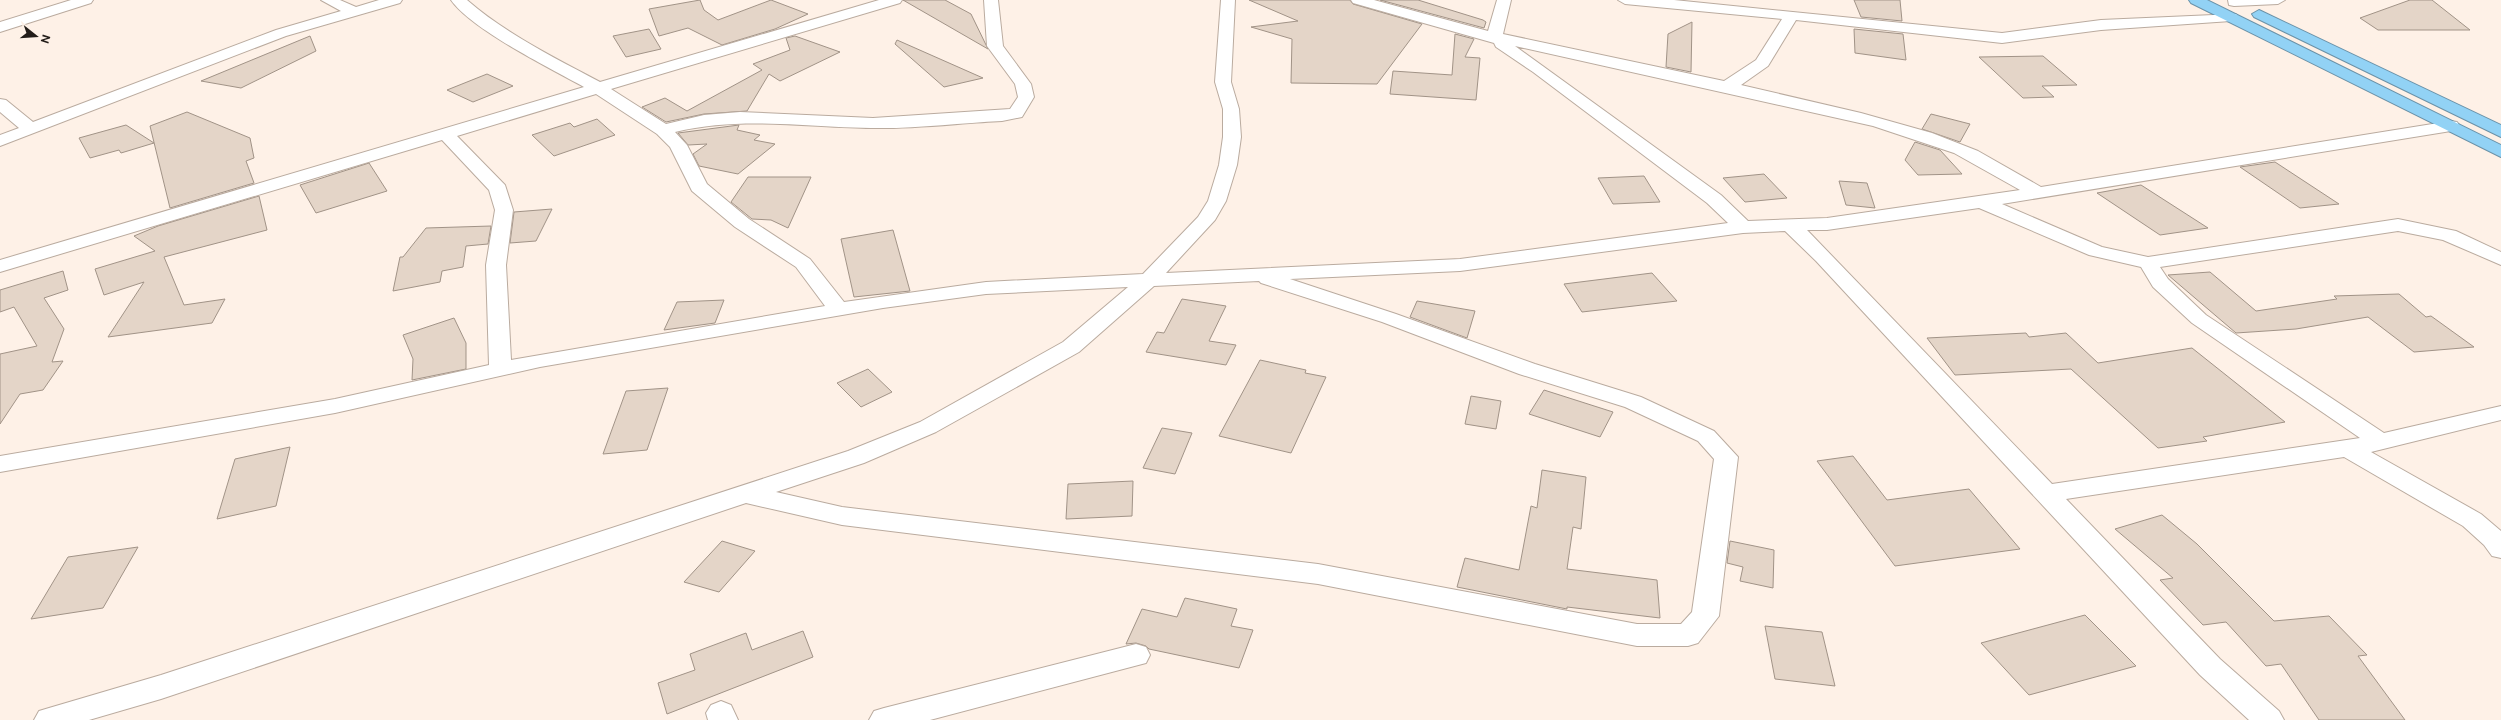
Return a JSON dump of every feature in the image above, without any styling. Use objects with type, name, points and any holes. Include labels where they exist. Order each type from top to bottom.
[{"type":"highway","points":[[2196,0],[2231,6],[2501,132]]},
{"type":"highway","points":[[2231,6],[2501,152]]},
{"type":"street","points":[[0,27],[86,0]]},
{"type":"street","points":[[328,0],[353,11]]},
{"type":"street","points":[[0,141],[30,128],[281,33],[395,0]]},
{"type":"street","points":[[458,0],[477,17],[534,53],[598,88],[663,130],[678,145],[699,187],[742,223],[803,263],[839,310]]},
{"type":"street","points":[[0,266],[895,0]]},
{"type":"street","points":[[663,130],[704,120],[740,117],[873,123],[1002,116],[1016,113],[1026,97],[1023,84],[995,46],[991,0]]},
{"type":"street","points":[[49,720],[161,687],[856,457],[928,427],[1071,347],[1149,280],[1205,220],[1217,201],[1228,165],[1232,137],[1231,109],[1223,82],[1228,0]]},
{"type":"street","points":[[1358,0],[1494,38],[1603,59],[1854,116],[1916,133],[1952,146],[2037,192]]},
{"type":"street","points":[[1494,38],[1504,0]]},
{"type":"street","points":[[1625,0],[1792,15],[2002,38],[2101,26],[2278,0]]},
{"type":"street","points":[[1726,87],[1762,62],[1792,15]]},
{"type":"street","points":[[1494,38],[1539,69],[1708,195],[1743,227]]},
{"type":"street","points":[[0,104],[30,128]]},
{"type":"street","points":[[0,464],[335,406],[540,360],[839,310],[986,288],[1460,265],[1743,227],[1827,224],[1982,202],[2451,126]]},
{"type":"street","points":[[445,133],[498,189],[504,210],[496,265],[500,369]]},
{"type":"street","points":[[1982,202],[2096,251],[2148,263],[2398,225],[2449,235],[2501,259]]},
{"type":"street","points":[[1790,225],[2210,667],[2269,720]]},
{"type":"street","points":[[2148,263],[2160,283],[2199,319],[2380,441]]},
{"type":"street","points":[[746,494],[842,516],[1318,574],[1637,635],[1688,635],[1705,616],[1726,457],[1706,436],[1633,402],[1527,369],[1389,318],[1255,275]]},
{"type":"street","points":[[2046,493],[2348,448],[2501,413]]},
{"type":"street","points":[[2348,448],[2472,520],[2493,538],[2501,549]]},
{"type":"street","points":[[884,720],[1136,655]]},
{"type":"building","points":[[700,0],[704,10],[718,20],[771,0],[808,14],[775,29],[722,45],[688,28],[659,36],[649,9]]},
{"type":"building","points":[[903,0],[945,0],[971,14],[988,49]]},
{"type":"building","points":[[1249,0],[1350,0],[1353,4],[1422,24],[1377,84],[1291,83],[1292,39],[1251,27],[1298,21]]},
{"type":"building","points":[[1380,0],[1418,0],[1486,22],[1484,28]]},
{"type":"building","points":[[1854,0],[1900,0],[1902,21],[1861,17]]},
{"type":"building","points":[[2410,0],[2432,0],[2470,30],[2378,30],[2360,18]]},
{"type":"building","points":[[1692,22],[1691,72],[1666,67],[1668,34]]},
{"type":"building","points":[[649,29],[661,49],[626,57],[613,36]]},
{"type":"building","points":[[1854,29],[1903,34],[1906,60],[1855,53]]},
{"type":"building","points":[[1455,34],[1474,39],[1465,57],[1480,58],[1476,100],[1390,94],[1393,71],[1452,75]]},
{"type":"building","points":[[310,36],[316,51],[241,88],[201,81]]},
{"type":"building","points":[[795,36],[840,52],[780,81],[769,74],[747,111],[704,114],[666,122],[642,107],[665,98],[687,111],[762,70],[753,64],[790,50],[786,38]]},
{"type":"building","points":[[897,40],[983,78],[944,87],[895,44]]},
{"type":"building","points":[[2043,56],[2077,85],[2042,86],[2054,97],[2023,98],[1979,57]]},
{"type":"building","points":[[487,74],[513,86],[473,102],[447,90]]},
{"type":"building","points":[[187,112],[250,138],[254,158],[246,161],[254,183],[170,208],[150,126]]},
{"type":"building","points":[[1931,114],[1970,124],[1960,142],[1922,129]]},
{"type":"building","points":[[597,119],[615,135],[554,156],[532,135],[570,123],[574,127]]},
{"type":"building","points":[[126,125],[154,143],[121,153],[119,150],[90,158],[79,138]]},
{"type":"building","points":[[739,125],[737,130],[760,135],[754,140],[775,144],[738,174],[699,166],[693,154],[707,144],[688,145],[678,133]]},
{"type":"building","points":[[1915,142],[1940,150],[1962,174],[1918,175],[1905,160]]},
{"type":"building","points":[[2275,162],[2339,204],[2300,208],[2240,167]]},
{"type":"building","points":[[369,163],[387,191],[316,213],[300,185]]},
{"type":"building","points":[[1764,174],[1787,198],[1745,202],[1723,178]]},
{"type":"building","points":[[1644,176],[1660,202],[1613,204],[1598,178]]},
{"type":"building","points":[[748,177],[811,177],[788,228],[771,220],[752,219],[731,202]]},
{"type":"building","points":[[1839,181],[1867,183],[1875,208],[1846,205]]},
{"type":"building","points":[[2141,185],[2208,228],[2160,235],[2097,193]]},
{"type":"building","points":[[259,196],[267,230],[164,257],[184,305],[225,299],[212,323],[108,337],[144,282],[104,295],[95,269],[155,251],[134,236],[158,226]]},
{"type":"building","points":[[552,209],[536,241],[510,243],[514,212]]},
{"type":"building","points":[[491,226],[488,244],[466,246],[463,267],[442,271],[440,282],[393,291],[400,257],[403,257],[426,228]]},
{"type":"building","points":[[893,230],[910,291],[854,297],[841,239]]},
{"type":"building","points":[[63,271],[68,290],[44,298],[64,329],[52,362],[63,361],[43,390],[20,394],[0,424],[0,354],[37,346],[14,307],[0,312],[0,290]]},
{"type":"building","points":[[2210,272],[2256,311],[2337,299],[2334,296],[2399,294],[2426,317],[2431,316],[2474,347],[2414,352],[2368,317],[2296,329],[2236,333],[2168,275]]},
{"type":"building","points":[[1652,273],[1677,301],[1582,312],[1564,284]]},
{"type":"building","points":[[1182,299],[1226,306],[1209,341],[1236,345],[1226,365],[1146,352],[1157,332],[1164,333]]},
{"type":"building","points":[[724,300],[715,323],[664,330],[677,302]]},
{"type":"building","points":[[1417,301],[1475,311],[1467,338],[1410,317]]},
{"type":"building","points":[[454,318],[466,343],[466,369],[412,380],[413,359],[403,335]]},
{"type":"building","points":[[2026,333],[2029,337],[2066,333],[2098,363],[2192,348],[2285,422],[2203,437],[2207,441],[2158,448],[2071,369],[1955,375],[1927,338]]},
{"type":"building","points":[[1260,360],[1306,370],[1305,373],[1326,377],[1291,453],[1219,436]]},
{"type":"building","points":[[868,369],[892,392],[861,407],[837,383]]},
{"type":"building","points":[[668,388],[647,450],[603,454],[626,391]]},
{"type":"building","points":[[1544,390],[1613,412],[1600,437],[1529,414]]},
{"type":"building","points":[[1471,396],[1501,401],[1496,429],[1465,424]]},
{"type":"building","points":[[1162,428],[1192,433],[1175,474],[1143,468]]},
{"type":"building","points":[[290,447],[276,506],[217,519],[235,459]]},
{"type":"building","points":[[1853,456],[1887,500],[1969,489],[2020,549],[1895,566],[1817,461]]},
{"type":"building","points":[[1542,470],[1586,477],[1581,529],[1573,527],[1567,569],[1657,580],[1660,618],[1567,607],[1567,609],[1457,587],[1465,558],[1519,570],[1531,506],[1537,508]]},
{"type":"building","points":[[1133,481],[1132,516],[1066,519],[1068,484]]},
{"type":"building","points":[[2162,515],[2197,544],[2274,621],[2329,616],[2367,655],[2358,656],[2405,720],[2319,720],[2281,664],[2266,666],[2226,622],[2203,625],[2160,580],[2173,578],[2115,529]]},
{"type":"building","points":[[722,541],[755,551],[719,592],[684,582]]},
{"type":"building","points":[[1730,541],[1774,550],[1773,588],[1740,581],[1743,567],[1727,563]]},
{"type":"building","points":[[138,547],[103,608],[31,619],[68,557]]},
{"type":"building","points":[[1185,598],[1237,609],[1231,626],[1253,630],[1239,668],[1149,649],[1146,646],[1136,643],[1126,644],[1142,609],[1177,617]]},
{"type":"building","points":[[2085,615],[2136,666],[2029,695],[1981,643]]},
{"type":"building","points":[[1765,626],[1822,632],[1835,686],[1775,679]]},
{"type":"building","points":[[803,631],[813,657],[667,714],[658,683],[695,670],[690,654],[746,633],[752,650]]}]
